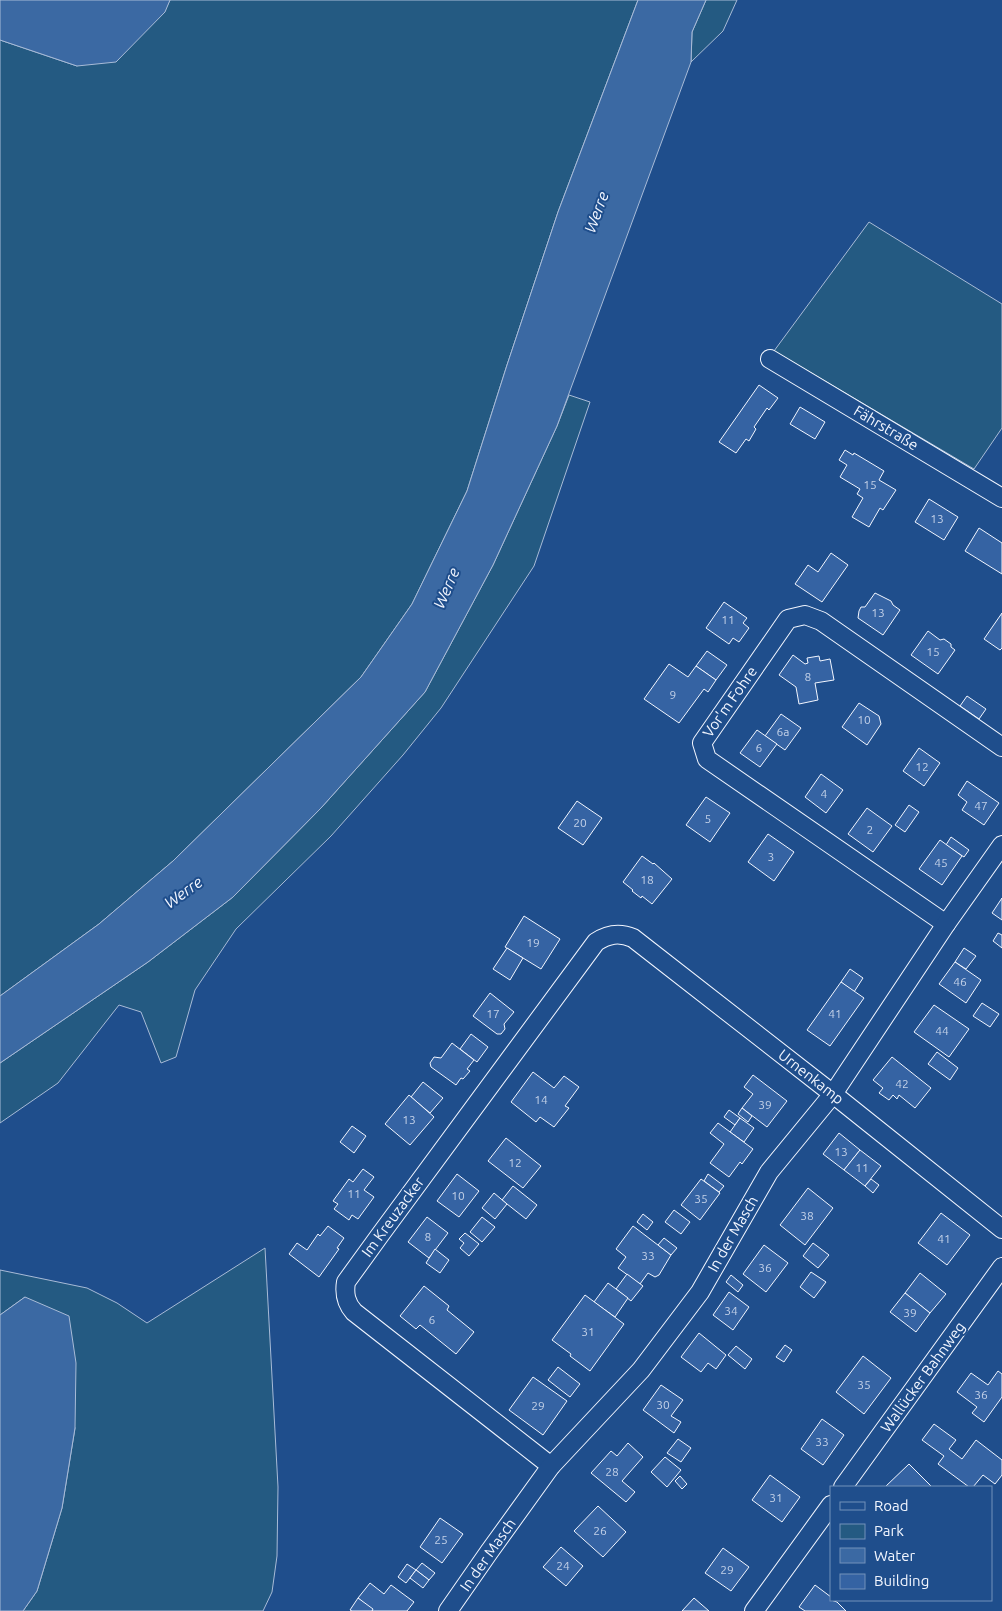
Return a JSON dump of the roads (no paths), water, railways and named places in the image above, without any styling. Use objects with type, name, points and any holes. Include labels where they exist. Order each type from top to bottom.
[{"type":"street","name":"Fährstraße","points":[[770,359],[1002,498]]},
{"type":"street","name":"Vor'm Fohre","points":[[946,924],[707,759],[702,743],[788,619],[805,615],[821,621],[1002,747]]},
{"type":"street","name":"In der Masch","points":[[448,1611],[552,1466],[647,1362],[700,1292],[769,1172],[833,1094],[946,924],[1002,845]]},
{"type":"street","name":"Urnenkamp","points":[[615,934],[633,938],[1002,1229]]},
{"type":"street","name":"Im Kreuzacker","points":[[552,1466],[354,1312],[349,1305],[345,1289],[346,1282],[596,942],[605,936],[615,934]]},
{"type":"street","name":"Wallücker Bahnweg","points":[[844,1486],[1002,1267]]},
{"type":"street","points":[[754,1611],[830,1506]]},
{"type":"water","points":[[0,0],[170,0],[165,12],[116,62],[77,66],[0,40]]},
{"type":"water","name":"Werre","points":[[638,0],[706,0],[692,32],[691,62],[557,426],[493,565],[425,692],[321,808],[233,897],[148,962],[0,1063],[0,996],[99,924],[173,861],[361,677],[412,604],[467,491],[558,212]]},
{"type":"water","points":[[25,1297],[69,1316],[76,1363],[75,1428],[62,1508],[37,1591],[23,1611],[0,1611],[0,1315]]}]
